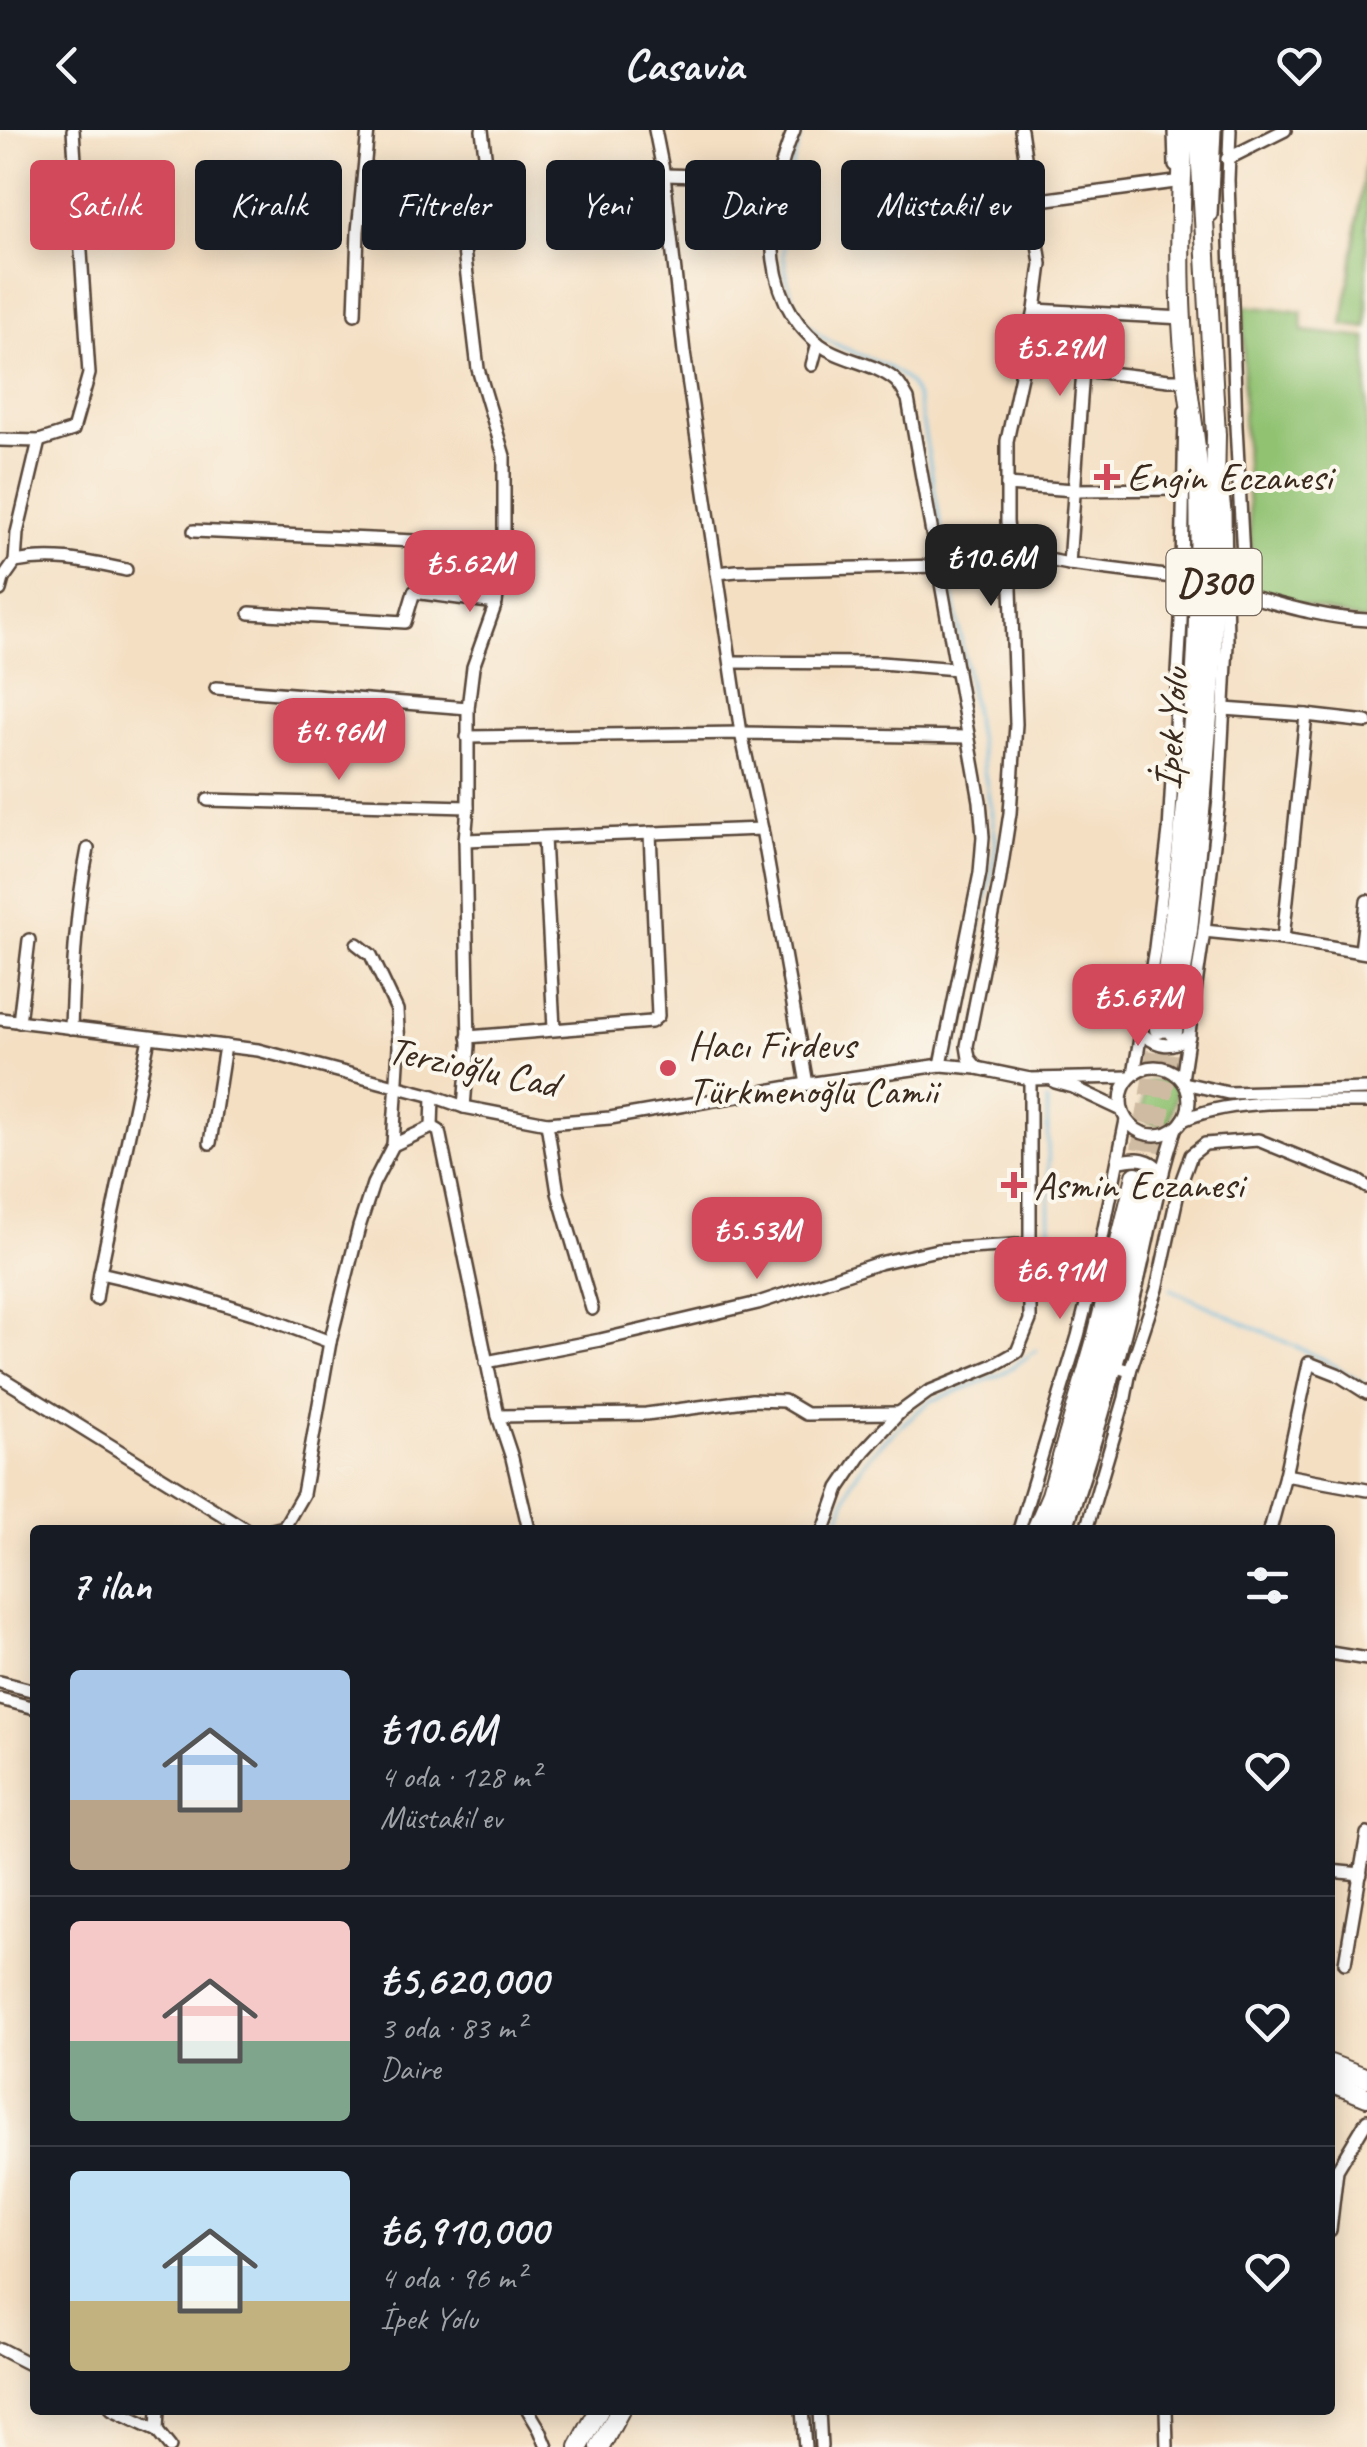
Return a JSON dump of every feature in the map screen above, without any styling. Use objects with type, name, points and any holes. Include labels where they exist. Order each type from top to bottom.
[{"type":"highway","name":"İpek Yolu","points":[[1166,1033],[1189,778],[1199,487],[1183,318],[1180,230],[1184,130]]},
{"type":"highway","name":"İpek Yolu","points":[[1166,1033],[1188,930],[1209,709],[1216,435],[1201,130]]},
{"type":"highway","points":[[1038,1525],[1051,1495],[1097,1336],[1150,1176]]},
{"type":"highway","points":[[1055,1525],[1115,1327],[1150,1176]]},
{"type":"highway","points":[[1335,2066],[1367,2078]]},
{"type":"highway","points":[[1335,2084],[1367,2097]]},
{"type":"highway","points":[[579,2447],[596,2415]]},
{"type":"highway","points":[[600,2447],[617,2415]]},
{"type":"street","points":[[0,440],[39,441],[73,430],[89,374],[74,130]]},
{"type":"street","points":[[354,314],[368,130]]},
{"type":"street","points":[[464,1106],[468,1037],[468,708],[474,667],[496,603],[504,545],[504,456],[478,369],[464,250],[479,212],[487,171],[482,130]]},
{"type":"street","points":[[655,130],[661,160]]},
{"type":"street","points":[[784,160],[794,130]]},
{"type":"street","points":[[1022,130],[1027,160]]},
{"type":"street","points":[[1174,130],[1180,230]]},
{"type":"street","points":[[1208,274],[1215,130]]},
{"type":"street","points":[[1230,130],[1236,426],[1245,595],[1342,619],[1367,620]]},
{"type":"street","points":[[1214,165],[1285,130]]},
{"type":"street","points":[[1045,199],[1175,182]]},
{"type":"street","points":[[665,184],[684,352],[742,733],[807,1084]]},
{"type":"street","points":[[774,250],[773,264],[786,305],[799,324],[818,343],[838,355],[898,382],[908,399],[980,801],[983,837],[980,873],[941,1065]]},
{"type":"street","points":[[977,1068],[969,1058],[967,1046],[999,884],[1012,795],[1016,724],[1007,440],[1035,310],[1039,250]]},
{"type":"street","points":[[1035,310],[1183,318]]},
{"type":"street","points":[[812,366],[818,343]]},
{"type":"street","points":[[1068,1525],[1138,1286],[1150,1176],[1189,1102],[1166,1033],[1187,380],[1083,370],[1069,564]]},
{"type":"street","points":[[1021,1525],[1078,1336],[1118,1162],[1124,1115],[1122,1093],[1166,1033],[1204,931],[1220,800],[1227,589],[1225,511],[1216,435]]},
{"type":"street","points":[[1,582],[16,562],[16,533],[39,441]]},
{"type":"street","points":[[1007,485],[1074,490],[1184,489]]},
{"type":"street","points":[[194,531],[504,545]]},
{"type":"street","points":[[1012,554],[1181,578]]},
{"type":"street","points":[[16,562],[40,558],[76,560],[126,570]]},
{"type":"street","points":[[717,574],[738,570],[938,566]]},
{"type":"street","points":[[250,613],[405,622],[414,592],[496,603]]},
{"type":"street","points":[[732,662],[957,668]]},
{"type":"street","points":[[216,688],[468,708]]},
{"type":"street","points":[[1224,709],[1367,722]]},
{"type":"street","points":[[1283,938],[1306,715]]},
{"type":"street","points":[[466,737],[742,733],[968,737]]},
{"type":"street","points":[[208,800],[468,807]]},
{"type":"street","points":[[465,840],[762,828]]},
{"type":"street","points":[[468,1037],[651,1022],[658,1016],[650,833]]},
{"type":"street","points":[[544,838],[554,1028]]},
{"type":"street","points":[[71,1028],[79,894],[88,848]]},
{"type":"street","points":[[1204,931],[1283,938],[1364,952],[1367,902]]},
{"type":"street","points":[[20,1022],[29,940]]},
{"type":"street","points":[[285,1525],[303,1494],[330,1342],[359,1227],[373,1184],[393,1145],[399,1047],[397,1010],[371,955],[357,944]]},
{"type":"street","name":"Terzioğlu Cad","points":[[0,1019],[258,1050],[464,1106],[547,1124],[610,1118],[941,1065],[977,1068],[1030,1080],[1133,1076]]},
{"type":"street","points":[[96,1299],[149,1038]]},
{"type":"street","points":[[210,1143],[226,1046]]},
{"type":"street","points":[[1133,1076],[1144,1069],[1165,1068],[1183,1082],[1228,1093],[1367,1089]]},
{"type":"street","points":[[826,1525],[839,1488],[864,1451],[898,1413],[928,1392],[994,1366],[1017,1352],[1030,1320],[1030,1080]]},
{"type":"street","name":"Terzioğlu Cad","points":[[1051,1080],[1124,1115]]},
{"type":"street","points":[[432,1127],[433,1096]]},
{"type":"street","points":[[1124,1115],[1134,1128],[1154,1135],[1166,1134],[1202,1113],[1237,1106],[1367,1102]]},
{"type":"street","points":[[547,1124],[558,1193],[592,1308]]},
{"type":"street","points":[[393,1145],[432,1127]]},
{"type":"street","points":[[432,1127],[439,1131],[498,1416],[528,1525]]},
{"type":"street","points":[[1087,1525],[1157,1288],[1179,1188],[1192,1155],[1205,1144],[1258,1140],[1367,1187]]},
{"type":"street","points":[[1118,1162],[1145,1159],[1157,1166],[1150,1176]]},
{"type":"street","points":[[486,1362],[758,1303],[879,1263],[937,1250],[1031,1244]]},
{"type":"street","points":[[100,1273],[183,1292],[330,1342]]},
{"type":"street","points":[[1271,1525],[1309,1363],[1367,1393]]},
{"type":"street","points":[[1116,1367],[1130,1371]]},
{"type":"street","points":[[0,1378],[239,1525]]},
{"type":"street","points":[[498,1416],[646,1414],[752,1400],[784,1400],[806,1414],[898,1413]]},
{"type":"street","points":[[1286,1475],[1367,1490]]},
{"type":"street","points":[[1335,1654],[1367,1659]]},
{"type":"street","points":[[0,1682],[30,1689]]},
{"type":"street","points":[[0,1700],[30,1707]]},
{"type":"street","points":[[1345,1963],[1367,1834]]},
{"type":"street","points":[[1335,1871],[1361,1874]]},
{"type":"street","points":[[1335,2187],[1337,2170],[1367,2120]]},
{"type":"street","points":[[0,2349],[30,2364]]},
{"type":"street","points":[[122,2415],[158,2432],[170,2447]]},
{"type":"street","points":[[158,2415],[158,2432]]},
{"type":"street","points":[[531,2415],[547,2447]]},
{"type":"street","points":[[803,2415],[806,2447]]},
{"type":"street","points":[[819,2415],[821,2447]]},
{"type":"street","points":[[1166,2415],[1167,2447]]},
{"type":"green space","points":[[1367,157],[1367,328],[1343,325]]},
{"type":"green space","points":[[1244,306],[1302,312],[1303,331],[1367,338],[1367,622],[1254,591],[1243,419]]},
{"type":"green space","points":[[1164,1081],[1176,1092],[1170,1120],[1162,1124],[1141,1115],[1145,1084]]},
{"type":"waterway","points":[[803,130],[785,208],[783,237],[790,291],[801,315],[818,334],[892,370],[903,377],[916,396],[991,810],[996,842],[993,867],[953,1064]]},
{"type":"waterway","points":[[1047,1100],[1050,1235]]},
{"type":"waterway","points":[[1170,1289],[1329,1362],[1367,1386]]},
{"type":"waterway","points":[[837,1525],[852,1481],[870,1454],[911,1417],[931,1401],[1002,1374],[1037,1350]]},
{"type":"waterway","points":[[811,2415],[814,2447]]},
{"type":"tunnel","points":[[1136,1176],[1159,1029]]},
{"type":"tunnel","points":[[1151,1178],[1173,1032]]},
{"type":"place","name":"Engin Eczanesi","points":[[1107,477]]},
{"type":"place","name":"Hacı Firdevs Türkmenoğlu Camii","points":[[668,1068]]},
{"type":"place","name":"Asmin Eczanesi","points":[[1014,1185]]}]
